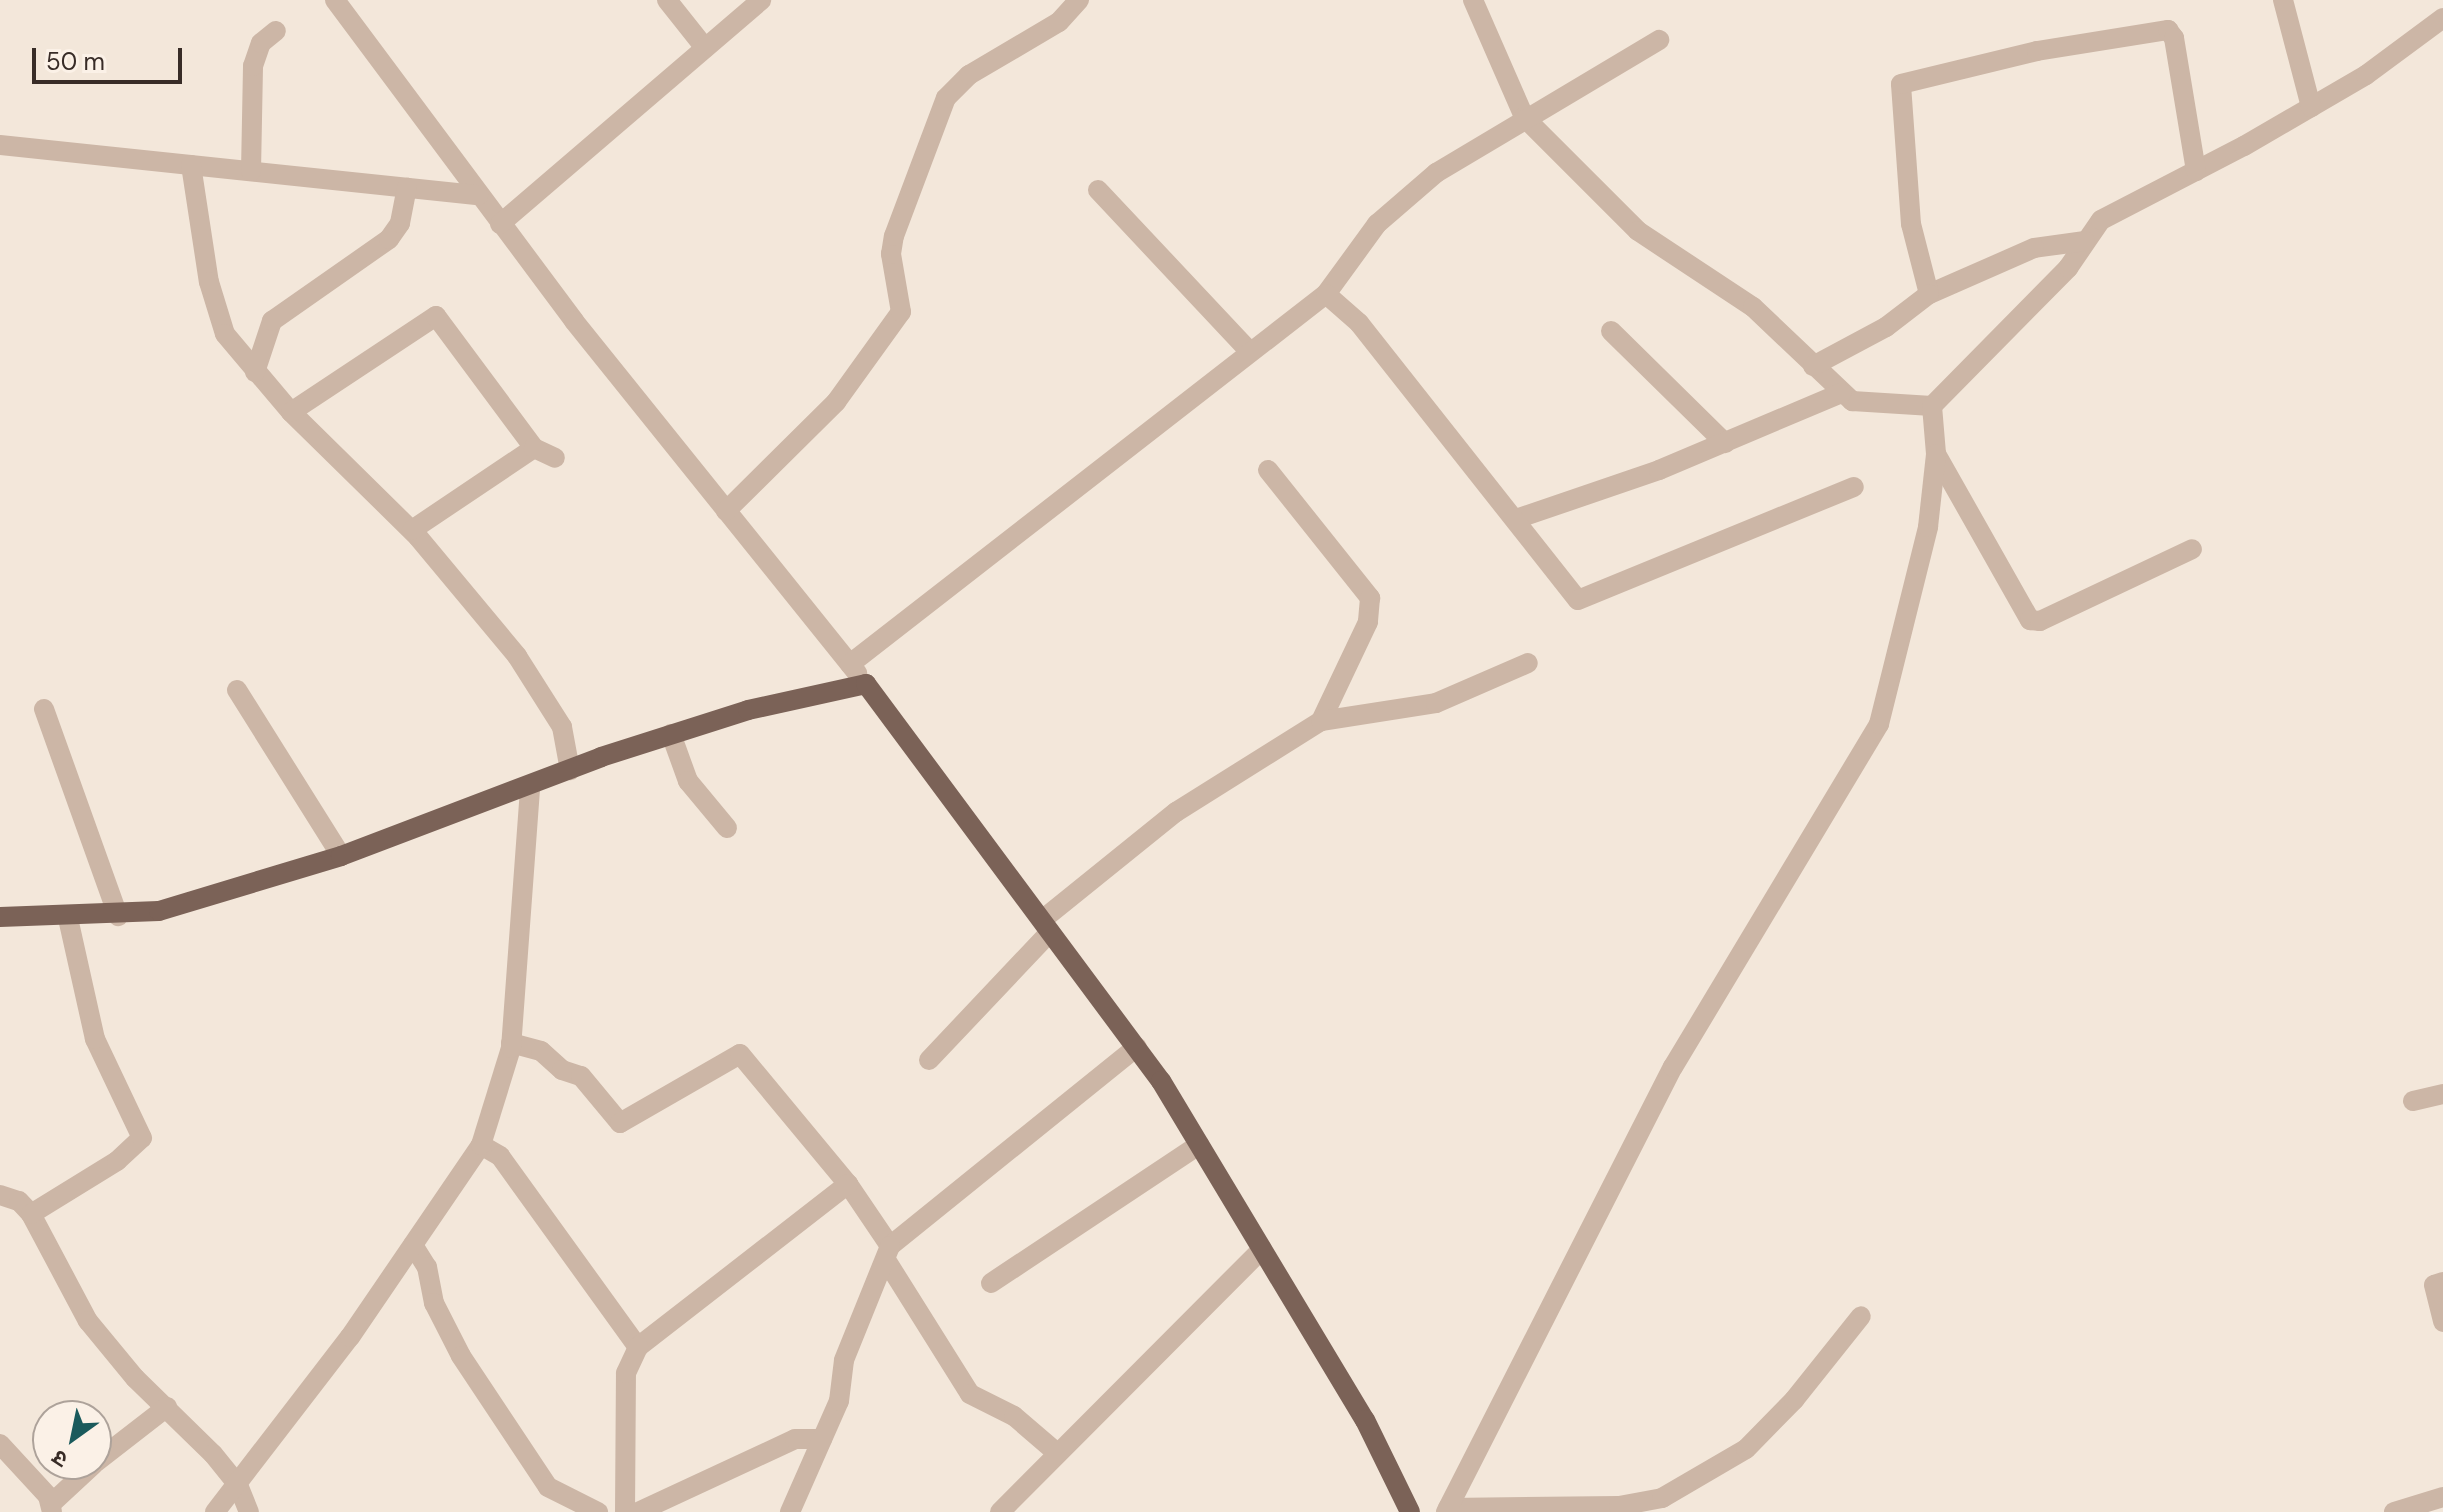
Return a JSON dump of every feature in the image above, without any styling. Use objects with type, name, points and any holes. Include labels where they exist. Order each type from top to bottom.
[{"type":"main road","points":[[0,917],[68,918],[159,911],[341,856],[671,734],[748,710],[866,684],[1137,1047],[1365,1420],[1410,1512]]},
{"type":"street","points":[[335,0],[500,224],[866,684]]},
{"type":"street","points":[[667,0],[705,48]]},
{"type":"street","points":[[500,224],[761,0]]},
{"type":"street","points":[[726,511],[836,402],[901,312],[891,254],[894,236],[946,98],[978,69],[1059,22],[1079,0]]},
{"type":"street","points":[[1473,0],[1524,117],[1638,231],[1753,307],[1841,393],[1867,404],[1932,406],[2068,268],[2101,220],[2196,171],[2366,75],[2443,18]]},
{"type":"street","points":[[2283,0],[2311,107]]},
{"type":"street","points":[[1929,294],[1911,224],[1900,88],[1904,81],[2037,51],[2168,30],[2196,171]]},
{"type":"street","points":[[251,171],[253,66],[261,43],[276,31]]},
{"type":"street","points":[[850,664],[1326,294],[1382,220],[1436,173],[1524,117],[1659,40]]},
{"type":"street","points":[[0,145],[478,195]]},
{"type":"street","points":[[191,165],[209,282],[225,334],[291,412],[412,530],[547,699],[562,727],[570,770]]},
{"type":"street","points":[[255,372],[272,321],[389,239],[400,223],[407,188]]},
{"type":"street","points":[[1098,190],[1249,351]]},
{"type":"street","points":[[1813,366],[1886,327],[1929,294],[2034,248],[2085,241]]},
{"type":"street","points":[[1326,294],[1359,323],[1516,519],[1572,597],[1583,600],[1854,487]]},
{"type":"street","points":[[291,412],[436,316],[534,448],[555,458]]},
{"type":"street","points":[[1611,331],[1725,443]]},
{"type":"street","points":[[1516,519],[1725,443],[1841,393]]},
{"type":"street","points":[[1861,1316],[1794,1400],[1746,1449],[1662,1498],[1619,1506],[1447,1510],[1673,1067],[1879,724],[1928,527],[1936,454],[1932,406]]},
{"type":"street","points":[[412,530],[534,448]]},
{"type":"street","points":[[1936,454],[2030,620],[2040,621],[2192,549]]},
{"type":"street","points":[[1268,470],[1370,598],[1368,622],[1321,721]]},
{"type":"street","points":[[929,1060],[1046,926],[1176,812],[1321,721],[1436,703],[1528,663]]},
{"type":"street","points":[[237,690],[341,856]]},
{"type":"street","points":[[44,709],[118,916]]},
{"type":"street","points":[[671,734],[688,781],[727,828]]},
{"type":"street","points":[[215,1512],[413,1245],[481,1145],[511,1043],[530,788]]},
{"type":"street","points":[[31,1214],[117,1161],[142,1138],[95,1039],[68,918]]},
{"type":"street","points":[[511,1043],[541,1051],[562,1070],[581,1076],[620,1123],[738,1053],[848,1184],[970,1394],[1014,1416],[1056,1452]]},
{"type":"street","points":[[790,1512],[839,1401],[844,1360],[888,1253],[1137,1047]]},
{"type":"street","points":[[2413,1101],[2443,1094]]},
{"type":"street","points":[[481,1145],[500,1156],[638,1347]]},
{"type":"street","points":[[991,1283],[1199,1145]]},
{"type":"street","points":[[625,1512],[626,1373],[638,1347],[848,1184]]},
{"type":"street","points":[[0,1195],[19,1201],[31,1214],[88,1321],[238,1485],[249,1512]]},
{"type":"street","points":[[413,1245],[427,1267],[434,1303],[461,1356],[548,1487],[598,1512]]},
{"type":"street","points":[[1000,1512],[1056,1452],[1262,1249]]},
{"type":"street","points":[[2443,1282],[2434,1285],[2443,1322]]},
{"type":"street","points":[[112,1450],[167,1407]]},
{"type":"street","points":[[638,1512],[795,1439],[822,1439]]},
{"type":"street","points":[[0,1444],[52,1508],[79,1480]]},
{"type":"street","points":[[2394,1512],[2443,1497]]}]
